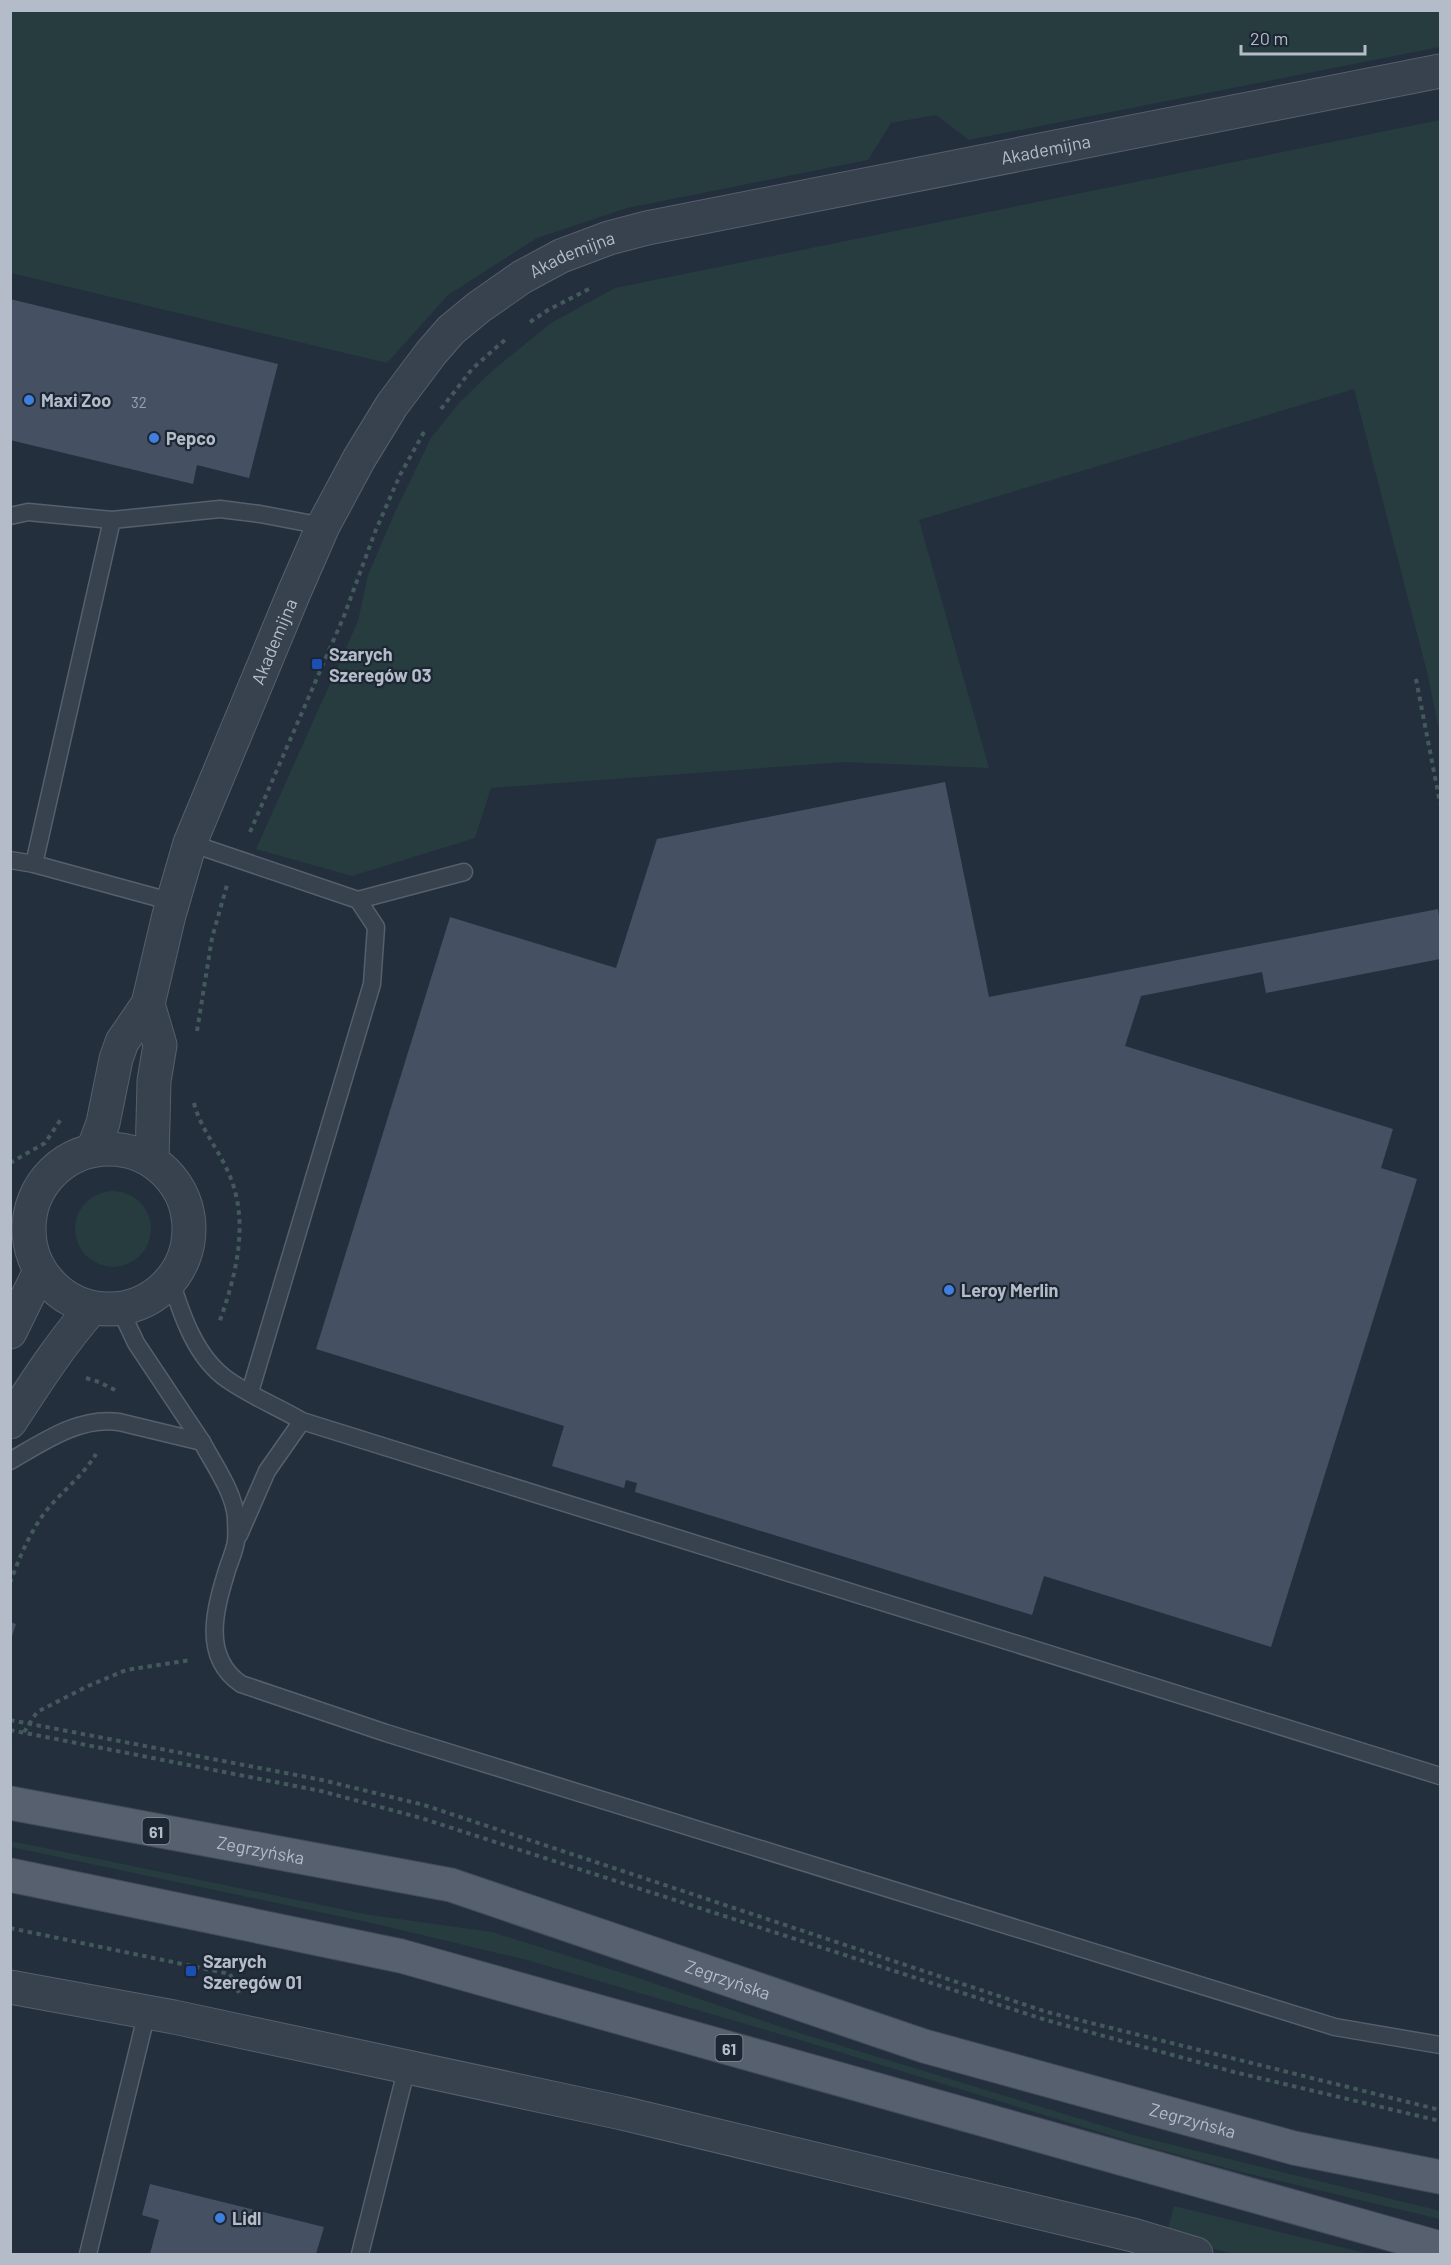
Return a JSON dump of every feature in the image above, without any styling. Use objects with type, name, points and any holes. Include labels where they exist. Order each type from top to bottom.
[{"type":"main road","name":"Zegrzyńska","points":[[10,1803],[451,1885],[924,2046],[1294,2148],[1440,2178]]},
{"type":"main road","name":"61","points":[[10,1875],[401,1956],[1440,2248]]},
{"type":"street","name":"Akademijna","points":[[93,1150],[103,1123],[116,1059],[122,1042],[148,1004],[190,843],[323,526],[358,459],[392,405],[451,330],[479,307],[522,276],[583,247],[647,228],[1440,71]]},
{"type":"street","points":[[148,1004],[160,1044],[154,1081],[152,1161]]},
{"type":"street","points":[[113,1149],[134,1152],[152,1161],[167,1173],[179,1189],[190,1227],[188,1246],[182,1264],[171,1281],[156,1294],[139,1304],[106,1309],[68,1298],[57,1291],[40,1271],[33,1256],[21,1204],[39,1190],[55,1170],[76,1156],[93,1150],[113,1149]]},
{"type":"street","points":[[10,1332],[40,1271]]},
{"type":"street","points":[[10,1422],[70,1333],[106,1309]]},
{"type":"street","points":[[10,1987],[147,2012],[622,2113],[1131,2245],[1176,2252]]},
{"type":"lane","points":[[10,516],[28,512],[112,520],[220,509],[323,526]]},
{"type":"lane","points":[[34,864],[112,520]]},
{"type":"lane","points":[[190,843],[358,900],[464,872]]},
{"type":"lane","points":[[10,860],[34,864],[173,902]]},
{"type":"lane","points":[[250,1392],[372,984],[376,927],[358,900]]},
{"type":"lane","points":[[171,1281],[187,1328],[200,1350],[226,1379],[303,1421],[1440,1776]]},
{"type":"lane","points":[[106,1309],[135,1343],[202,1442],[229,1493],[236,1514],[236,1541]]},
{"type":"lane","points":[[10,1461],[41,1443],[90,1422],[107,1420],[202,1442]]},
{"type":"lane","points":[[303,1421],[267,1471],[236,1541],[216,1613],[214,1639],[222,1666],[231,1678],[241,1684],[353,1723],[1335,2027],[1440,2045]]},
{"type":"lane","points":[[88,2254],[147,2012]]},
{"type":"lane","points":[[360,2254],[407,2067]]},
{"type":"path","points":[[529,323],[548,310],[590,289]]},
{"type":"path","points":[[435,416],[472,369],[509,336]]},
{"type":"path","points":[[196,1038],[212,938],[226,887],[344,616],[400,475],[428,425]]},
{"type":"path","points":[[1416,679],[1440,803]]},
{"type":"path","points":[[191,1095],[195,1110],[230,1175],[238,1208],[240,1247],[235,1273],[218,1326]]},
{"type":"path","points":[[10,1163],[45,1143],[66,1111]]},
{"type":"path","points":[[79,1376],[118,1391]]},
{"type":"path","points":[[10,1583],[30,1536],[41,1519],[91,1462],[100,1444]]},
{"type":"path","points":[[24,1732],[38,1712],[88,1686],[126,1670],[177,1663],[218,1654]]},
{"type":"path","points":[[10,1720],[322,1780],[424,1805],[1047,2012],[1440,2110]]},
{"type":"path","points":[[10,1730],[321,1791],[421,1818],[1046,2020],[1234,2072],[1440,2121]]},
{"type":"path","points":[[10,1928],[230,1974]]},
{"type":"green space","points":[[11,10],[1440,10],[1440,47],[969,140],[936,115],[891,123],[868,160],[627,208],[537,238],[448,295],[387,363],[11,273]]},
{"type":"green space","points":[[1440,120],[1440,734],[1427,672],[1354,389],[919,520],[989,768],[844,762],[491,788],[475,838],[352,876],[256,849],[358,621],[368,575],[431,438],[459,403],[492,371],[551,323],[615,288]]},
{"type":"green space","points":[[106,1191],[120,1191],[134,1197],[145,1208],[151,1222],[148,1244],[140,1256],[120,1267],[106,1267],[92,1261],[81,1250],[75,1236],[75,1222],[81,1208],[92,1197]]},
{"type":"green space","points":[[11,1841],[370,1915],[492,1932],[638,1978],[793,2031],[1133,2135],[1440,2211],[1440,2219],[1241,2172],[1135,2143],[800,2040],[527,1960],[376,1924],[11,1847]]},
{"type":"green space","points":[[1174,2206],[1369,2254],[1234,2254],[1166,2237]]},
{"type":"building","points":[[10,299],[278,364],[249,478],[197,465],[193,484],[10,440]]},
{"type":"building","name":"Leroy Merlin","points":[[945,782],[989,997],[1438,909],[1440,959],[1266,993],[1262,972],[1141,996],[1125,1046],[1393,1129],[1381,1168],[1417,1179],[1271,1647],[1044,1576],[1032,1615],[635,1492],[637,1483],[626,1480],[624,1488],[552,1466],[564,1426],[316,1349],[450,917],[616,968],[657,839]]},
{"type":"building","points":[[10,1622],[16,1624],[11,1639],[10,1638]]},
{"type":"building","name":"Lidl","points":[[150,2184],[324,2227],[316,2254],[150,2254],[159,2220],[142,2215]]},
{"type":"place","name":"Maxi Zoo","points":[[29,400]]},
{"type":"place","name":"Pepco","points":[[154,438]]},
{"type":"place","name":"Szarych Szeregów 03","points":[[317,664]]},
{"type":"place","name":"Leroy Merlin","points":[[949,1290]]},
{"type":"place","name":"Szarych Szeregów 01","points":[[191,1971]]},
{"type":"place","name":"Lidl","points":[[220,2218]]}]
